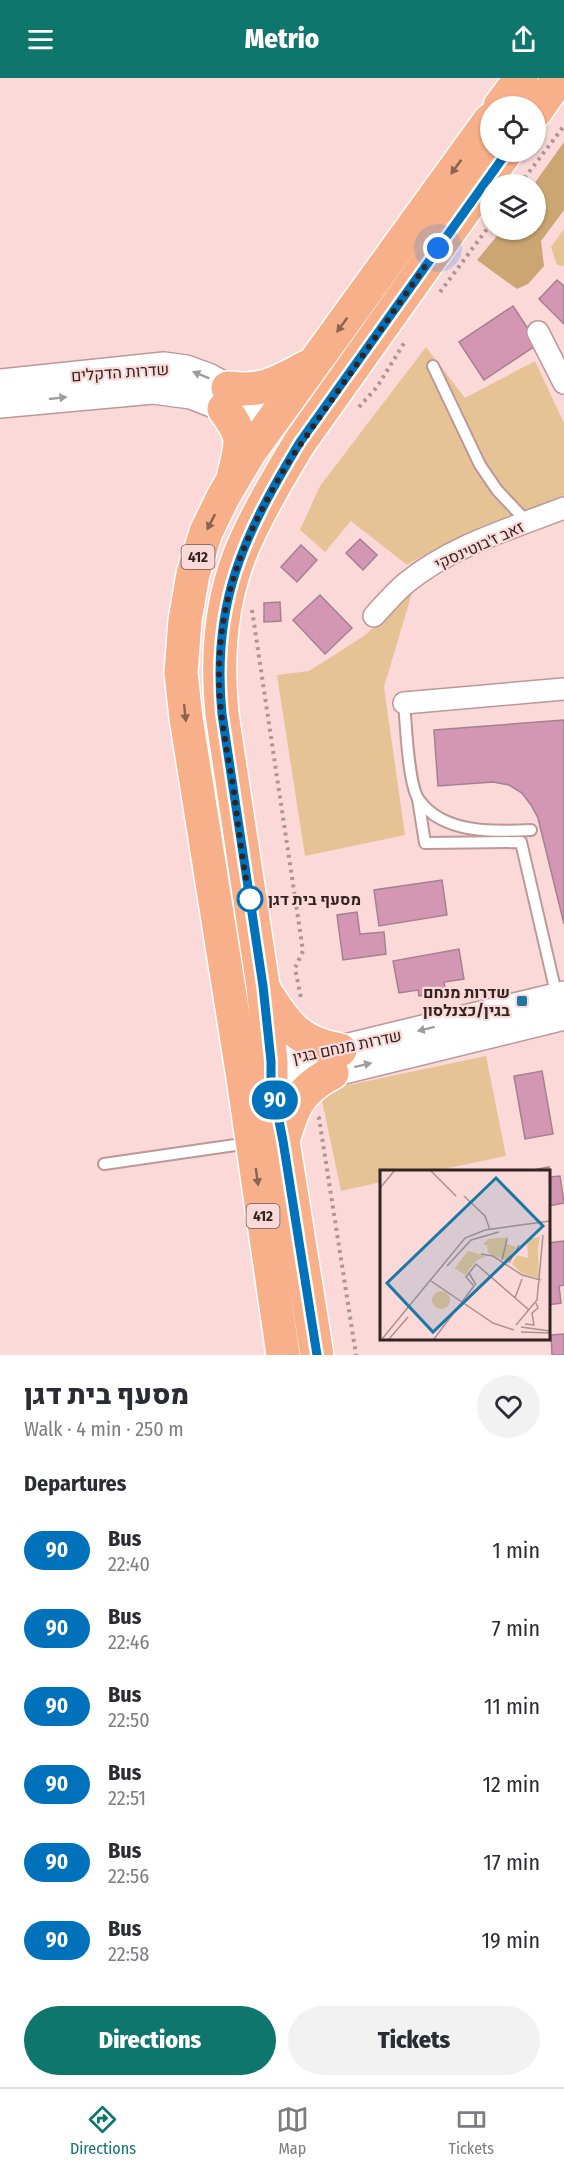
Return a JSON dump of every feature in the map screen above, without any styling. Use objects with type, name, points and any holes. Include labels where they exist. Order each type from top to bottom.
[{"type":"main road","points":[[508,96],[521,78]]},
{"type":"main road","points":[[546,97],[559,78]]},
{"type":"main road","name":"412","points":[[262,1074],[186,718],[181,673],[185,620],[193,574],[206,532],[232,481],[270,423],[480,134]]},
{"type":"main road","name":"412","points":[[283,1355],[262,1074],[263,986],[222,714],[219,679],[221,634],[228,593],[246,540],[300,442],[500,162]]},
{"type":"main road","points":[[232,481],[240,447],[240,436],[226,399],[275,384],[314,363]]},
{"type":"main road","points":[[263,986],[282,1019],[295,1033],[323,1047],[336,1061],[304,1091],[268,1142]]},
{"type":"main road","name":"412","points":[[268,1142],[317,1355]]},
{"type":"street","points":[[538,332],[564,383]]},
{"type":"street","name":"שדרות הדקלים","points":[[0,383],[164,366],[186,369],[208,377],[226,399]]},
{"type":"street","name":"שדרות הדקלים","points":[[0,404],[153,390],[226,399],[300,442]]},
{"type":"street","name":"זאב ז'בוטינסקי","points":[[374,616],[405,584],[456,551],[564,508]]},
{"type":"street","points":[[404,703],[564,689]]},
{"type":"street","name":"שדרות מנחם בגין","points":[[262,1074],[336,1061],[562,1010]]},
{"type":"lane","points":[[433,366],[480,465],[497,490],[528,523]]},
{"type":"lane","points":[[404,703],[412,779],[418,799],[425,843],[521,842],[562,1010]]},
{"type":"lane","points":[[418,799],[434,814],[454,824],[477,829],[531,830]]},
{"type":"lane","points":[[104,1164],[268,1142]]},
{"type":"path","points":[[528,174],[564,126]]},
{"type":"path","points":[[434,301],[480,239]]},
{"type":"path","points":[[352,416],[377,387],[409,337]]},
{"type":"path","points":[[252,609],[303,951],[295,968],[304,1017],[295,1033]]},
{"type":"path","points":[[296,1104],[320,1118],[356,1355]]},
{"type":"shaded area","points":[[564,142],[564,210],[546,234],[546,174],[541,174]]},
{"type":"shaded area","points":[[564,229],[564,266],[557,265],[551,247]]},
{"type":"shaded area","points":[[494,240],[542,240],[544,266],[528,284],[517,289],[477,260]]},
{"type":"shaded area","points":[[426,347],[465,398],[535,361],[564,423],[564,495],[438,547],[407,565],[351,521],[325,552],[300,530],[320,486]]},
{"type":"shaded area","points":[[412,593],[384,687],[405,835],[305,856],[277,675],[309,671],[364,636]]},
{"type":"shaded area","points":[[486,1056],[506,1156],[439,1170],[380,1170],[380,1182],[341,1191],[320,1091]]},
{"type":"building","points":[[557,280],[564,286],[564,324],[539,299]]},
{"type":"building","points":[[513,306],[538,344],[484,380],[459,342]]},
{"type":"building","points":[[360,539],[377,555],[363,570],[346,553]]},
{"type":"building","points":[[301,545],[317,560],[297,582],[281,567]]},
{"type":"building","points":[[320,595],[352,628],[325,654],[293,620]]},
{"type":"building","points":[[280,602],[281,621],[264,622],[264,603]]},
{"type":"building","points":[[564,720],[564,924],[538,818],[531,805],[522,793],[509,785],[493,782],[438,786],[434,730]]},
{"type":"building","points":[[442,880],[447,915],[379,926],[374,890]]},
{"type":"building","points":[[357,912],[360,934],[384,932],[386,954],[343,960],[337,915]]},
{"type":"building","points":[[459,949],[464,979],[444,982],[446,992],[419,996],[418,990],[399,993],[393,961]]},
{"type":"building","points":[[542,1071],[553,1134],[525,1139],[514,1076]]},
{"type":"building","points":[[549,1167],[550,1177],[560,1176],[564,1203],[549,1206],[549,1170],[533,1170]]},
{"type":"building","points":[[564,1241],[564,1285],[559,1286],[561,1303],[549,1305],[549,1243]]},
{"type":"building","points":[[564,1334],[564,1355],[552,1355],[551,1335]]},
{"type":"bus line","name":"90","points":[[317,1355],[283,1141],[271,1081],[263,986],[222,714],[219,679],[221,634],[228,593],[246,540],[300,442],[500,162]]},
{"type":"place","name":"מסעף בית דגן","points":[[250,899]]},
{"type":"place","name":"שדרות מנחם בגין/כצנלסון","points":[[522,1001]]},
{"type":"route","points":[[250,899],[222,714],[219,679],[221,634],[228,593],[246,540],[300,442],[438,248]]}]
